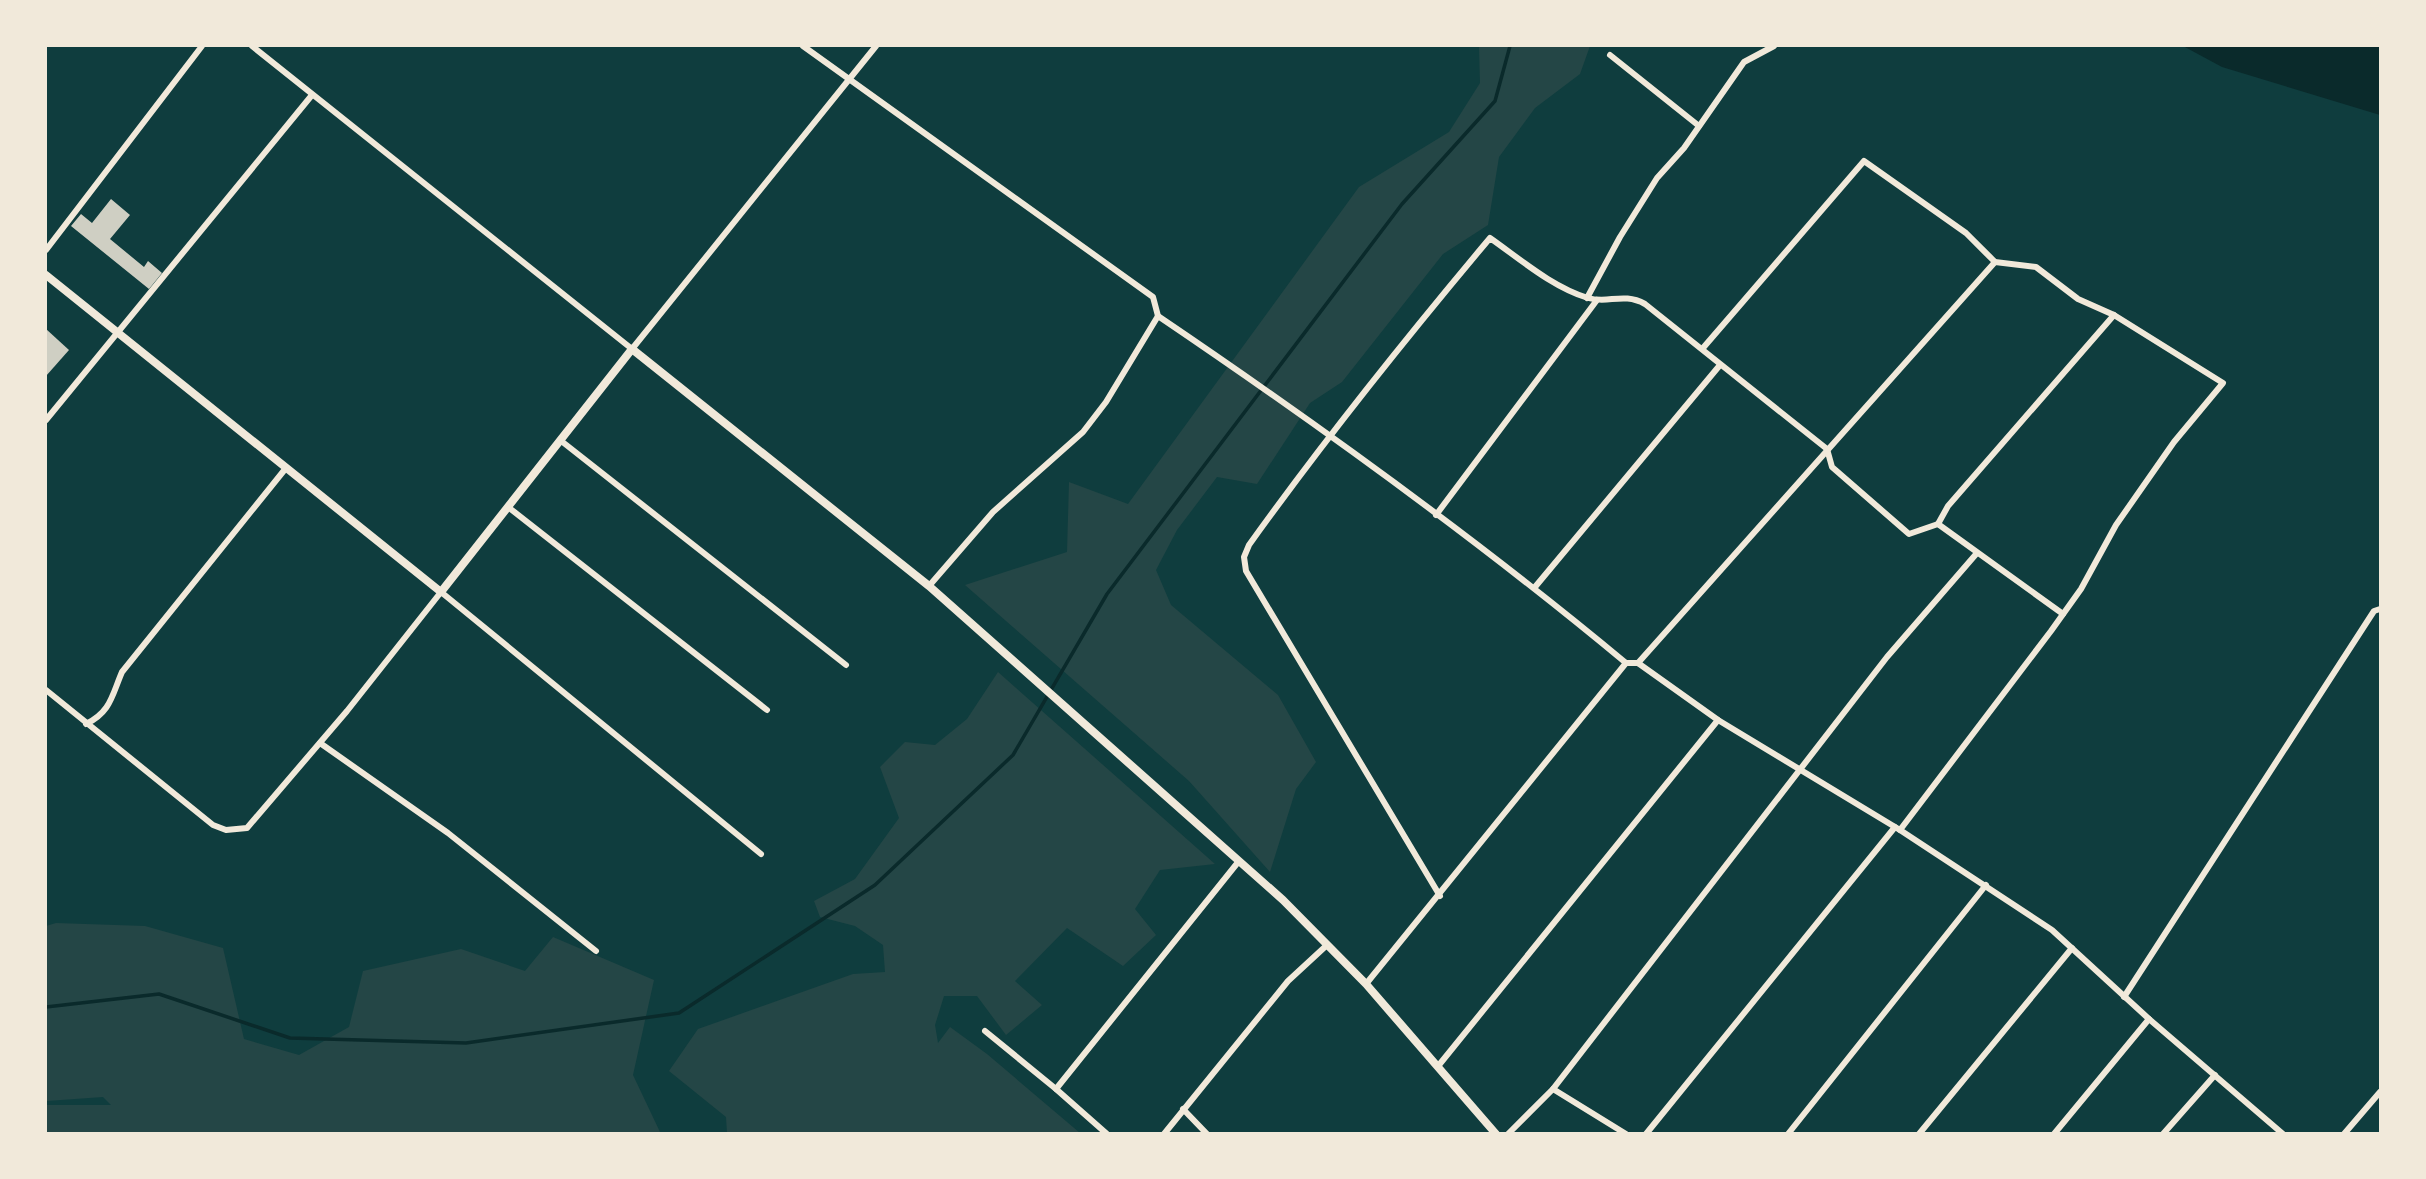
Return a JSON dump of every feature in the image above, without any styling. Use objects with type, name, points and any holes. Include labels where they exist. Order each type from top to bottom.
[{"type":"street","points":[[46,250],[202,46]]},
{"type":"street","points":[[252,46],[929,586],[1239,861],[1327,945],[1439,1065],[1496,1133]]},
{"type":"street","points":[[803,46],[1153,298],[1158,316],[1294,408],[1535,587],[1626,663],[1638,663],[1718,720],[1898,829],[2052,930],[2149,1019],[2283,1133]]},
{"type":"street","points":[[46,690],[213,825],[226,830],[247,828],[320,743],[876,46]]},
{"type":"street","points":[[1587,298],[1619,237],[1657,178],[1672,165],[1744,62],[1774,46]]},
{"type":"street","points":[[1611,55],[1699,126]]},
{"type":"street","points":[[46,421],[312,95]]},
{"type":"street","points":[[1646,1133],[1898,829],[2063,614],[2116,525],[2174,442],[2223,383],[2114,315],[2078,299],[2036,267],[1995,262],[1966,233],[1864,161],[1703,348]]},
{"type":"street","points":[[1440,896],[1246,571],[1244,557],[1249,545],[1330,436],[1409,334],[1490,238],[1560,286],[1587,298],[1597,300],[1633,297],[1703,348],[1720,365],[1827,449],[1832,467],[1909,534],[1938,524],[1948,506],[2114,315]]},
{"type":"street","points":[[1638,663],[1995,262]]},
{"type":"street","points":[[46,275],[441,592],[761,854]]},
{"type":"street","points":[[1436,515],[1597,300]]},
{"type":"street","points":[[929,586],[993,512],[1083,432],[1106,401],[1158,316]]},
{"type":"street","points":[[1535,587],[1720,365]]},
{"type":"street","points":[[561,440],[846,665]]},
{"type":"street","points":[[86,724],[97,719],[112,703],[122,672],[286,468]]},
{"type":"street","points":[[508,507],[767,710]]},
{"type":"street","points":[[1938,524],[2063,614]]},
{"type":"street","points":[[1508,1133],[1553,1088],[1887,657],[1977,553]]},
{"type":"street","points":[[2124,997],[2378,611]]},
{"type":"street","points":[[1366,984],[1440,896],[1626,663]]},
{"type":"street","points":[[1439,1065],[1718,720]]},
{"type":"street","points":[[320,743],[448,833],[596,951]]},
{"type":"street","points":[[1056,1089],[1239,861]]},
{"type":"street","points":[[1788,1133],[1986,885]]},
{"type":"street","points":[[1164,1133],[1288,981],[1327,945]]},
{"type":"street","points":[[1919,1133],[2073,948]]},
{"type":"street","points":[[2054,1133],[2149,1019]]},
{"type":"street","points":[[985,1031],[1107,1133]]},
{"type":"street","points":[[2163,1133],[2215,1075]]},
{"type":"street","points":[[1553,1088],[1626,1133]]},
{"type":"street","points":[[2344,1133],[2381,1092]]},
{"type":"street","points":[[1183,1109],[1207,1133]]},
{"type":"shaded area","points":[[1479,46],[1590,46],[1580,74],[1535,108],[1499,157],[1488,225],[1443,254],[1342,382],[1310,403],[1257,484],[1217,477],[1177,530],[1156,570],[1171,605],[1278,695],[1316,762],[1296,789],[1270,872],[1189,781],[965,585],[1067,552],[1069,482],[1128,504],[1359,187],[1449,132],[1480,83]]},
{"type":"shaded area","points":[[2183,46],[2380,46],[2380,115],[2222,67]]},
{"type":"shaded area","points":[[998,672],[1215,864],[1160,870],[1135,909],[1156,935],[1123,966],[1067,928],[1015,981],[1042,1005],[1006,1035],[977,996],[944,996],[935,1025],[938,1043],[950,1027],[987,1054],[1080,1133],[727,1133],[726,1117],[669,1071],[698,1029],[853,974],[885,972],[883,945],[855,926],[820,917],[814,901],[855,879],[899,818],[880,767],[905,742],[935,745],[967,719]]},
{"type":"shaded area","points":[[56,923],[145,926],[223,948],[244,1039],[299,1055],[349,1027],[363,971],[461,949],[525,971],[553,937],[654,980],[633,1075],[660,1132],[46,1133],[46,1105],[46,926]],"holes":[[[103,1097],[111,1105],[46,1105],[47,1101]]]},
{"type":"building","points":[[111,199],[130,215],[110,239],[144,267],[148,261],[162,273],[149,289],[71,226],[81,214],[92,223]]},
{"type":"building","points":[[46,329],[69,350],[46,376]]},
{"type":"waterway","points":[[46,1007],[159,994],[290,1038],[466,1043],[679,1013],[875,885],[1013,755],[1107,594],[1402,204],[1495,101],[1510,46]]}]
